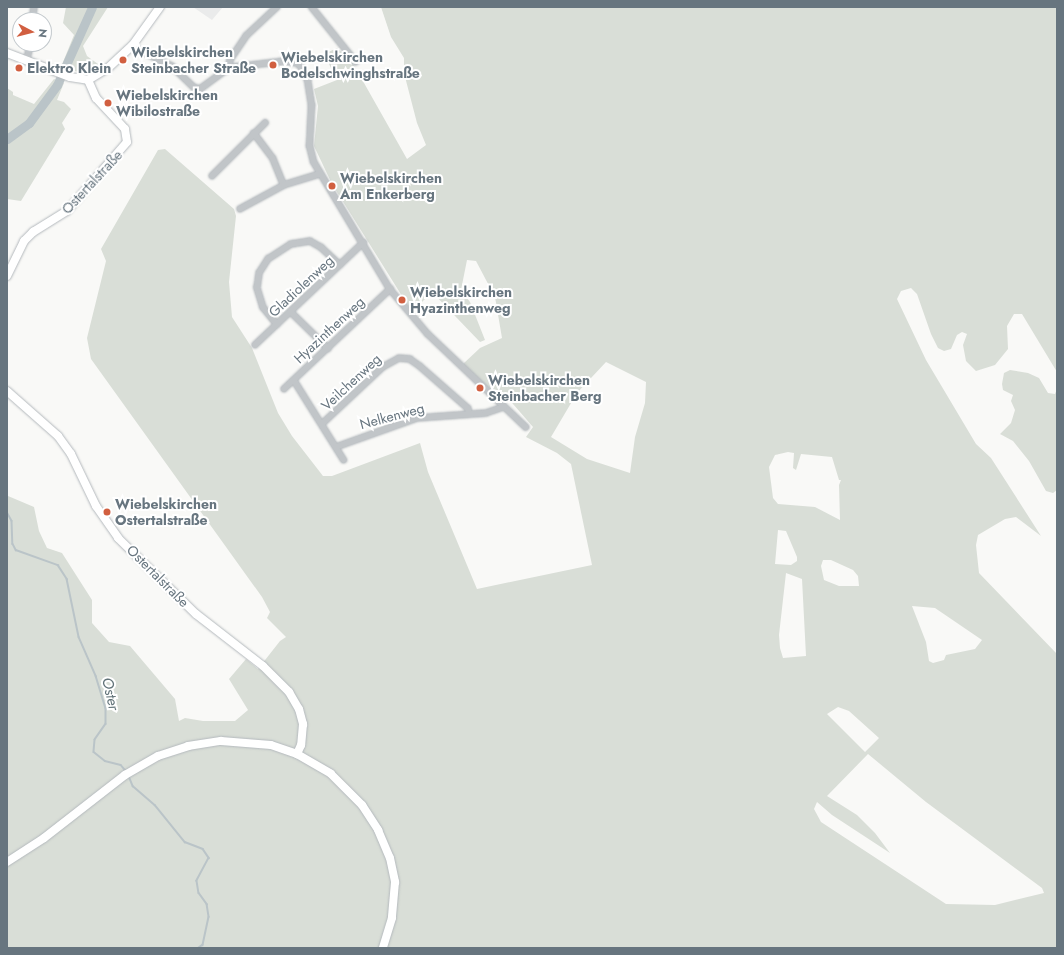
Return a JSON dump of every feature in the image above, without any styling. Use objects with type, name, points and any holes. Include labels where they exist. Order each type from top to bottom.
[{"type":"main road","points":[[7,53],[70,77],[88,80],[108,68],[132,46],[160,7]]},
{"type":"main road","name":"Ostertalstraße","points":[[7,276],[9,267],[24,241],[70,208],[127,142],[126,130],[96,98],[88,80]]},
{"type":"main road","name":"Ostertalstraße","points":[[7,391],[58,436],[71,454],[96,506],[118,538],[196,614],[263,666],[289,692],[299,709],[303,724],[301,746],[297,754]]},
{"type":"main road","points":[[7,862],[44,838],[115,782],[149,760],[188,746],[221,741],[254,742],[297,754],[321,767],[350,791],[370,816],[386,846],[394,871],[395,893],[392,918],[383,948]]},
{"type":"street","points":[[229,69],[230,60],[246,36],[277,7]]},
{"type":"street","points":[[312,7],[356,62]]},
{"type":"street","points":[[132,46],[172,66],[196,89],[204,88],[229,69],[285,60],[297,63],[301,66],[308,80],[312,105],[311,152],[320,174],[390,289],[428,334],[503,407],[526,427]]},
{"type":"street","points":[[27,60],[28,52]]},
{"type":"street","points":[[212,176],[265,123]]},
{"type":"street","points":[[254,133],[273,158],[284,185]]},
{"type":"street","points":[[240,209],[284,185],[320,174]]},
{"type":"street","points":[[277,325],[263,308],[257,288],[259,273],[268,259],[291,244],[310,241],[316,244],[340,265]]},
{"type":"street","name":"Gladiolenweg","points":[[256,345],[363,243]]},
{"type":"street","name":"Hyazinthenweg","points":[[284,389],[390,289]]},
{"type":"street","points":[[290,312],[328,348]]},
{"type":"street","name":"Veilchenweg","points":[[322,424],[386,364],[399,358],[410,359],[420,366],[468,408],[470,414]]},
{"type":"street","points":[[294,380],[344,460]]},
{"type":"street","name":"Nelkenweg","points":[[336,447],[417,418],[486,413],[503,407]]},
{"type":"shaded area","points":[[66,7],[108,7],[83,46],[87,56],[98,64],[98,68],[86,74],[61,67],[74,35],[63,23]]},
{"type":"shaded area","points":[[193,7],[223,7],[212,20]]},
{"type":"shaded area","points":[[381,7],[1057,7],[1057,372],[1022,314],[1014,314],[1007,326],[1008,349],[995,365],[976,371],[966,361],[963,345],[967,334],[962,332],[957,335],[951,349],[944,351],[938,348],[931,334],[917,294],[911,288],[901,291],[897,299],[926,360],[976,444],[991,458],[1041,536],[1016,517],[1005,519],[978,535],[976,545],[979,573],[1057,654],[1057,948],[7,948],[7,491],[8,496],[34,507],[39,531],[47,548],[62,553],[92,600],[92,623],[109,642],[130,646],[175,699],[179,721],[185,718],[203,721],[235,721],[248,710],[229,679],[246,659],[258,669],[280,641],[286,637],[267,618],[270,612],[262,597],[91,359],[87,338],[106,261],[101,249],[158,150],[165,149],[234,209],[236,216],[229,282],[232,317],[252,348],[278,413],[292,436],[323,476],[332,476],[420,443],[428,472],[477,589],[592,565],[571,464],[557,453],[526,437],[533,427],[506,396],[494,393],[463,364],[480,348],[502,338],[495,297],[476,261],[467,260],[461,290],[470,302],[485,340],[480,342],[432,292],[412,312],[332,184],[314,146],[318,106],[314,89],[337,80],[324,54],[337,48],[351,60],[407,159],[426,145],[417,123],[404,73],[404,58],[391,37]],"holes":[[[606,362],[646,382],[645,403],[635,437],[630,473],[587,459],[551,437],[577,393]],[[788,452],[794,453],[793,468],[796,470],[801,454],[832,457],[839,480],[841,480],[839,485],[840,520],[815,507],[778,504],[773,498],[769,467],[775,455]],[[778,530],[786,531],[797,557],[797,561],[791,565],[775,564]],[[823,560],[831,560],[853,570],[858,576],[859,586],[839,586],[824,580],[821,566]],[[786,573],[802,579],[806,656],[783,658],[780,648],[779,635]],[[912,606],[935,608],[982,640],[975,649],[946,655],[944,660],[933,663],[929,661],[926,642]],[[838,707],[849,711],[879,738],[865,752],[827,714]],[[868,754],[926,802],[1042,888],[1044,893],[995,905],[946,904],[821,822],[814,809],[817,802],[832,815],[890,853],[875,833],[857,815],[827,796]]]},
{"type":"shaded area","points":[[54,79],[64,83],[57,100],[64,102],[71,109],[62,123],[65,129],[21,201],[7,199],[7,88],[13,92],[13,95],[34,104]]},
{"type":"shaded area","points":[[1010,370],[1028,373],[1039,378],[1048,393],[1055,394],[1057,389],[1057,490],[1053,493],[1046,491],[1029,461],[1013,441],[1000,434],[1011,423],[1015,410],[1011,401],[1013,395],[1003,390],[1002,384],[1004,373]]},
{"type":"waterway","points":[[7,139],[29,123],[57,85],[92,7]]},
{"type":"waterway","name":"Oster","points":[[7,512],[12,521],[13,544],[16,550],[58,565],[67,579],[79,637],[96,676],[106,708],[106,724],[95,740],[94,752],[105,761],[121,765],[126,771]]},
{"type":"waterway","name":"Oster","points":[[129,776],[133,786],[155,805],[185,842],[203,849],[209,858],[197,881],[199,893],[207,904],[209,917],[203,945],[199,948]]},
{"type":"place","name":"Wiebelskirchen Steinbacher Straße","points":[[123,60]]},
{"type":"place","name":"Wiebelskirchen Bodelschwinghstraße","points":[[273,65]]},
{"type":"place","name":"Elektro Klein","points":[[19,68]]},
{"type":"place","name":"Wiebelskirchen Wibilostraße","points":[[108,103]]},
{"type":"place","name":"Wiebelskirchen Am Enkerberg","points":[[332,186]]},
{"type":"place","name":"Wiebelskirchen Hyazinthenweg","points":[[402,300]]},
{"type":"place","name":"Wiebelskirchen Steinbacher Berg","points":[[480,388]]},
{"type":"place","name":"Wiebelskirchen Ostertalstraße","points":[[107,512]]}]
